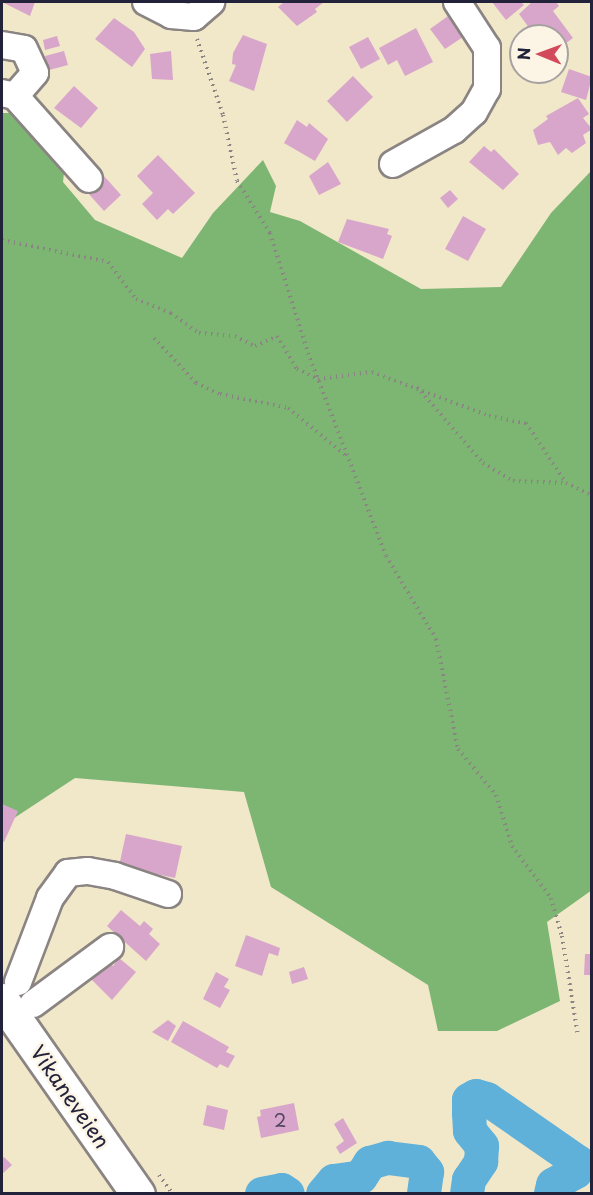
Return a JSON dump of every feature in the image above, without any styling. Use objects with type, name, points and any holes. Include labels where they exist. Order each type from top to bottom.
[{"type":"main road","name":"Vikaneveien","points":[[17,995],[138,1194]]},
{"type":"street","points":[[146,2],[171,15],[202,9]]},
{"type":"street","points":[[393,164],[454,130],[474,112],[487,89],[487,48],[457,2]]},
{"type":"street","points":[[2,45],[24,49],[35,73],[8,94],[89,179]]},
{"type":"street","points":[[17,995],[50,898],[68,873],[88,870],[115,876],[168,894]]},
{"type":"street","points":[[17,995],[110,947]]},
{"type":"path","points":[[202,9],[196,37],[223,115],[237,181],[270,233],[318,379],[386,556],[436,639],[458,749],[496,795],[512,846],[551,898],[562,936],[578,1036]]},
{"type":"path","points":[[2,240],[108,262],[136,299],[171,313],[199,333],[235,336],[255,346],[277,336],[297,369],[318,379],[372,372],[416,385],[489,416],[526,423],[566,483]]},
{"type":"path","points":[[154,338],[196,383],[220,394],[288,408],[346,455]]},
{"type":"path","points":[[416,385],[483,463],[513,481],[566,483],[591,495]]},
{"type":"green space","points":[[2,113],[16,113],[65,164],[63,182],[95,220],[182,258],[213,213],[263,160],[276,186],[270,212],[300,221],[421,289],[501,287],[551,213],[591,171],[592,890],[547,922],[560,1001],[497,1031],[438,1031],[428,985],[271,887],[244,792],[75,778],[2,826]]},
{"type":"building","points":[[2,2],[35,2],[30,16]]},
{"type":"building","points":[[284,2],[324,2],[315,9],[317,12],[297,26],[278,7]]},
{"type":"building","points":[[492,2],[521,2],[524,5],[506,20]]},
{"type":"building","points":[[532,2],[556,2],[559,6],[553,11],[563,24],[526,24],[519,14]]},
{"type":"building","points":[[448,16],[463,37],[445,49],[430,29]]},
{"type":"building","points":[[114,18],[134,32],[145,49],[132,67],[95,39]]},
{"type":"building","points":[[416,28],[433,62],[405,76],[397,60],[388,65],[379,48]]},
{"type":"building","points":[[243,35],[267,44],[254,91],[229,81],[236,65],[232,64],[233,53]]},
{"type":"building","points":[[57,36],[60,46],[45,50],[43,40]]},
{"type":"building","points":[[368,37],[380,59],[361,69],[349,47]]},
{"type":"building","points":[[64,51],[68,65],[49,70],[45,56]]},
{"type":"building","points":[[171,51],[173,80],[152,79],[150,54]]},
{"type":"building","points":[[569,69],[592,77],[586,100],[561,92],[564,84],[569,84]]},
{"type":"building","points":[[353,76],[373,97],[347,122],[327,101]]},
{"type":"building","points":[[74,86],[98,108],[81,128],[54,108]]},
{"type":"building","points":[[578,98],[589,114],[583,118],[592,129],[583,135],[586,143],[572,153],[566,148],[558,155],[550,142],[538,145],[533,130],[548,119],[546,116]]},
{"type":"building","points":[[297,120],[307,127],[309,123],[328,139],[315,161],[284,143]]},
{"type":"building","points":[[484,146],[491,152],[494,149],[519,174],[503,190],[469,162]]},
{"type":"building","points":[[158,155],[195,193],[173,214],[168,209],[157,220],[142,204],[153,193],[137,176]]},
{"type":"building","points":[[328,162],[341,184],[319,195],[309,176]]},
{"type":"building","points":[[104,176],[121,195],[104,211],[87,192]]},
{"type":"building","points":[[450,190],[458,199],[448,208],[440,198]]},
{"type":"building","points":[[463,216],[486,229],[468,261],[445,249]]},
{"type":"building","points":[[347,219],[389,229],[387,234],[392,236],[383,259],[338,242]]},
{"type":"building","points":[[2,804],[18,811],[4,842],[2,841]]},
{"type":"building","points":[[126,834],[182,846],[175,878],[119,866]]},
{"type":"building","points":[[121,910],[140,926],[144,921],[153,929],[149,934],[160,944],[146,961],[107,926]]},
{"type":"building","points":[[246,935],[280,948],[278,956],[269,953],[262,976],[235,966]]},
{"type":"building","points":[[585,954],[592,954],[592,975],[584,975]]},
{"type":"building","points":[[119,958],[136,972],[112,1000],[89,977],[108,962],[113,966]]},
{"type":"building","points":[[304,967],[308,979],[292,984],[289,972]]},
{"type":"building","points":[[216,972],[229,979],[224,987],[230,990],[220,1008],[203,999]]},
{"type":"building","points":[[168,1020],[176,1026],[168,1041],[152,1032]]},
{"type":"building","points":[[183,1021],[229,1047],[226,1052],[235,1056],[228,1068],[220,1064],[217,1068],[171,1042]]},
{"type":"building","points":[[294,1103],[299,1130],[261,1138],[257,1117],[261,1116],[260,1110]]},
{"type":"building","points":[[207,1105],[228,1110],[224,1130],[203,1125]]},
{"type":"building","points":[[343,1118],[357,1143],[340,1154],[336,1147],[344,1141],[334,1124]]},
{"type":"building","points":[[4,1157],[12,1165],[2,1174],[2,1159]]},
{"type":"waterway","points":[[467,1194],[469,1180],[481,1162],[482,1146],[470,1131],[469,1100],[476,1096],[487,1099],[578,1162],[576,1172],[553,1185],[551,1194]]},
{"type":"waterway","points":[[323,1194],[334,1181],[361,1177],[370,1163],[388,1158],[419,1162],[427,1172],[424,1194]]},
{"type":"waterway","points":[[262,1194],[282,1190],[288,1194]]}]
